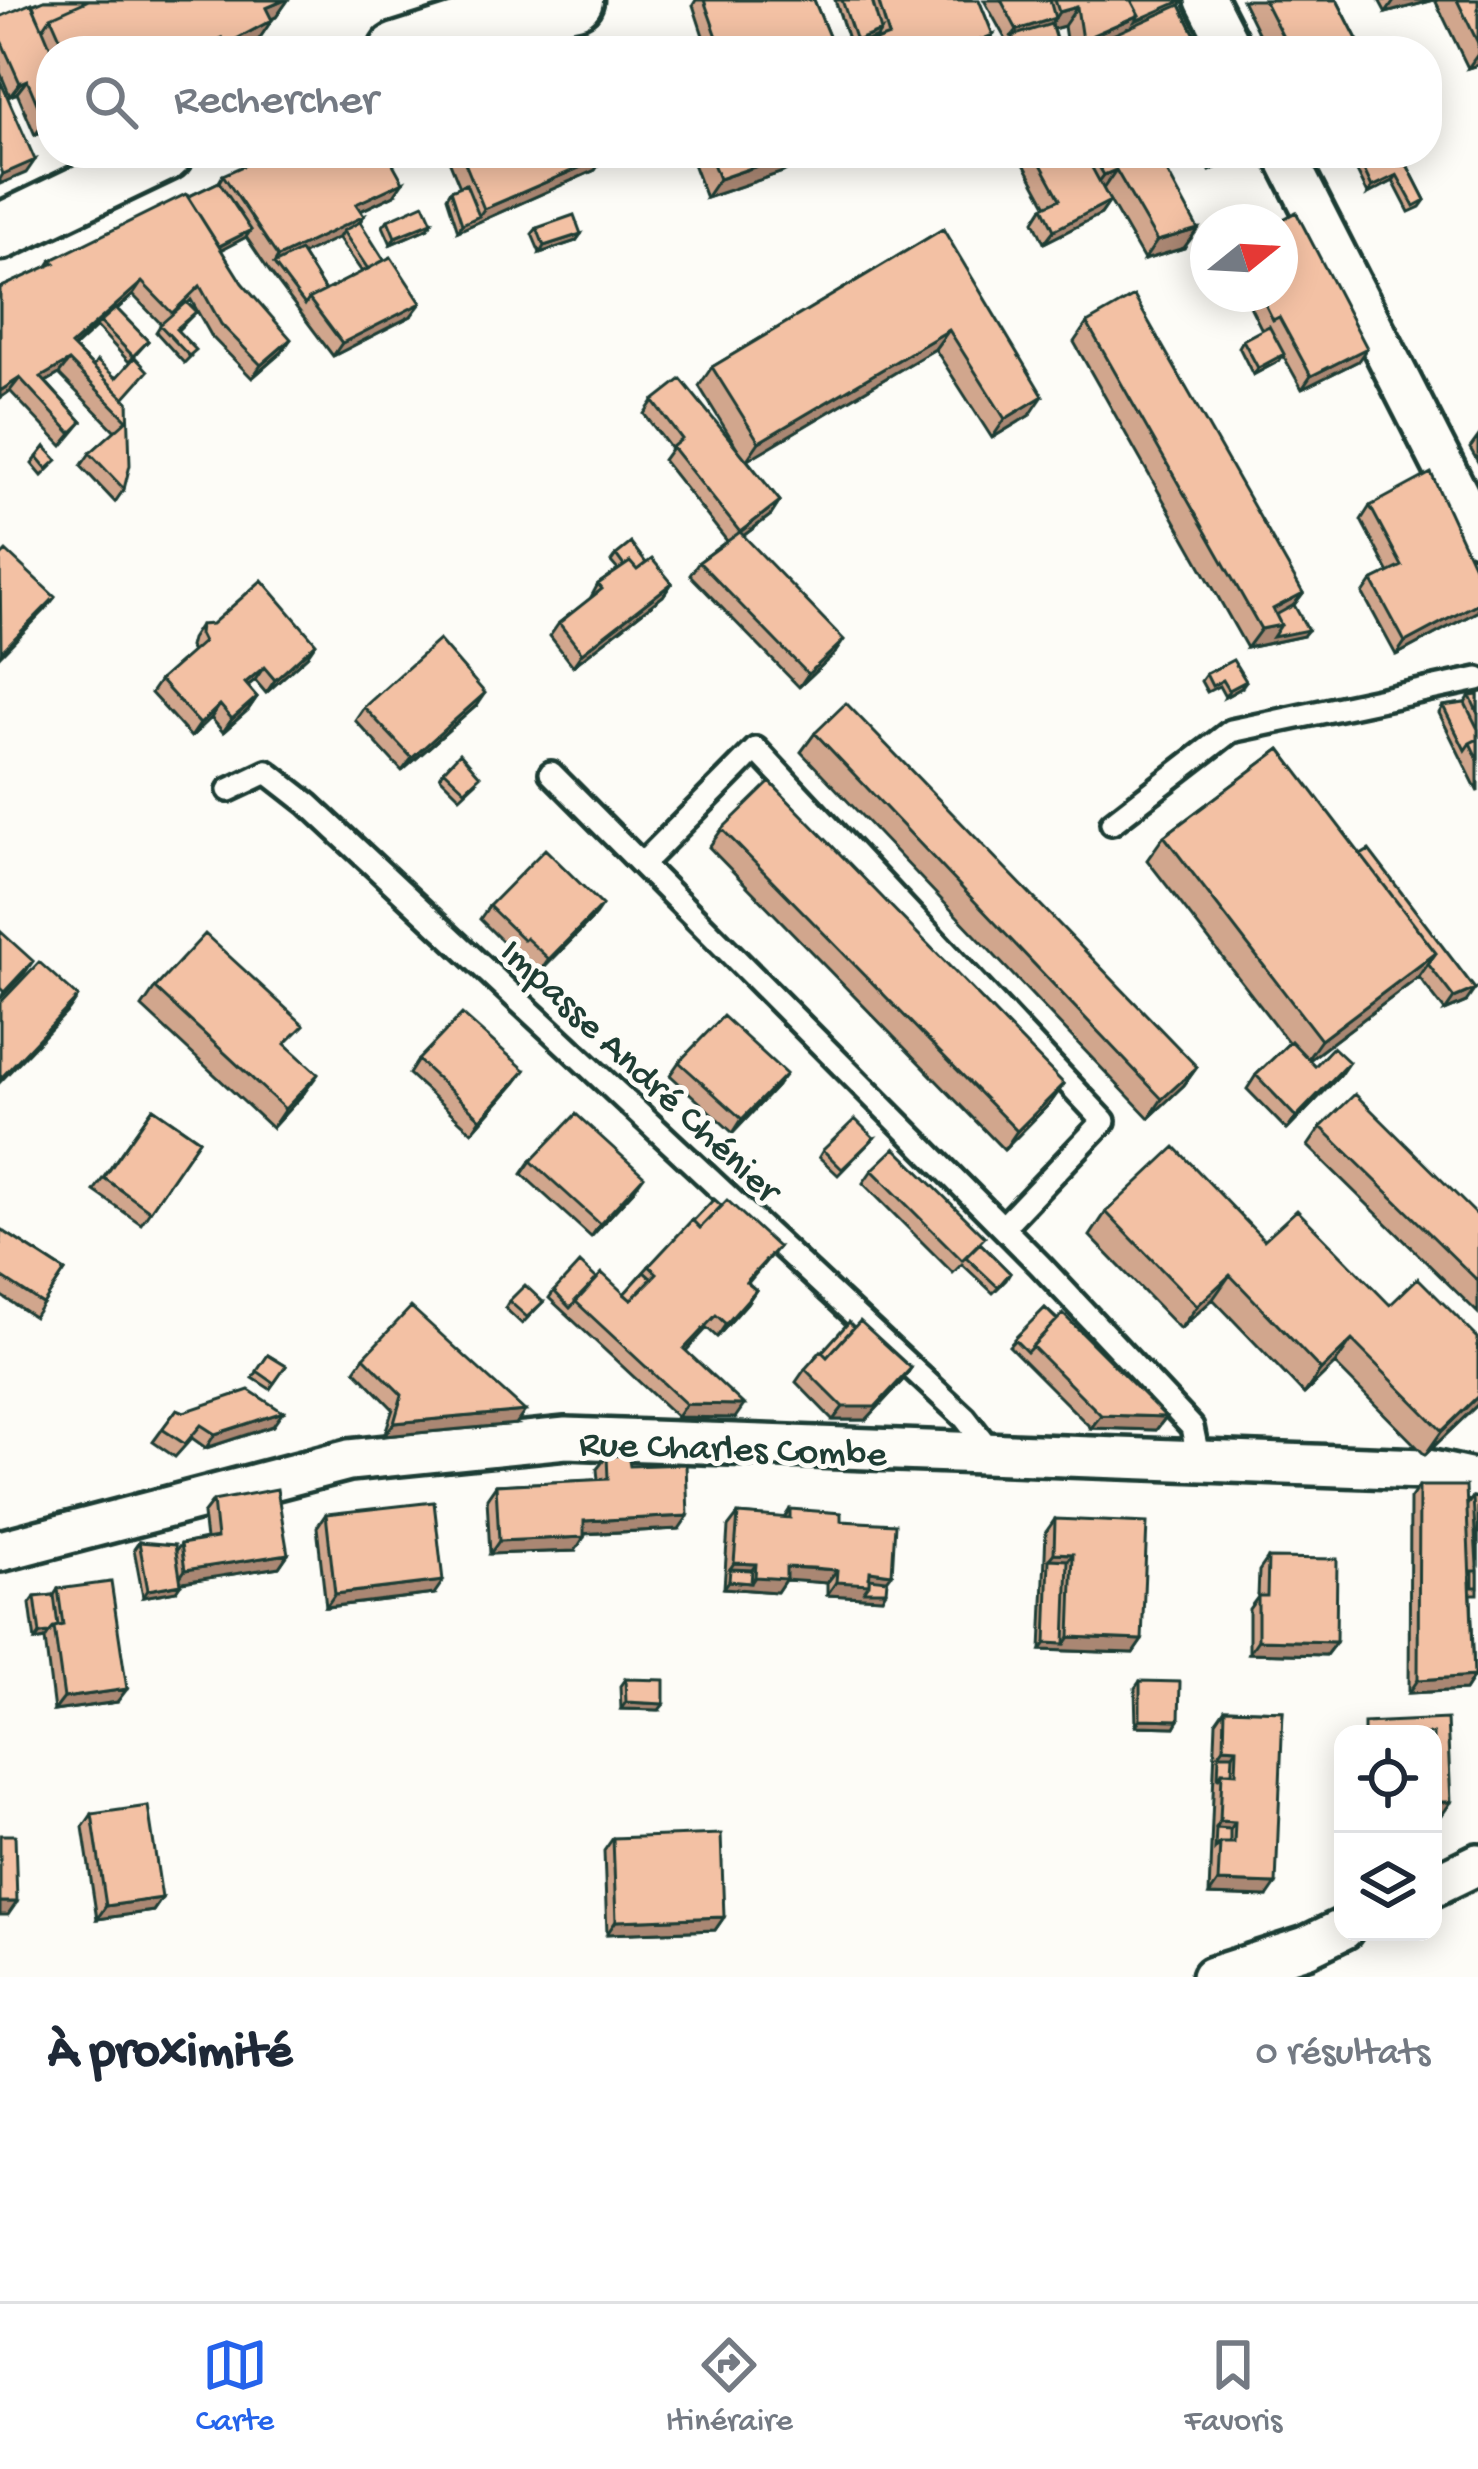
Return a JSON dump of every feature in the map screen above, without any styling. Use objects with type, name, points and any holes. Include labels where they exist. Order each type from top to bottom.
[{"type":"main road","points":[[437,36],[518,6],[575,0]]},
{"type":"main road","points":[[0,232],[134,168]]},
{"type":"street","points":[[1206,0],[1224,36]]},
{"type":"street","points":[[1292,168],[1478,534]]},
{"type":"street","name":"Rue Charles Combe","points":[[9,1540],[349,1460],[566,1438],[1423,1468],[1478,1480]]},
{"type":"street","points":[[1442,1882],[1478,1864]]},
{"type":"street","points":[[1212,1977],[1308,1962],[1334,1937]]},
{"type":"lane","points":[[1112,824],[1231,731],[1478,679]]},
{"type":"lane","points":[[642,864],[756,749],[1104,1121],[1003,1227]]},
{"type":"lane","name":"Impasse André Chénier","points":[[229,790],[267,772],[308,804],[965,1418],[992,1454]]},
{"type":"lane","points":[[551,773],[1003,1227],[1192,1427],[1199,1461]]},
{"type":"building","points":[[44,0],[89,0],[51,17],[43,29],[32,5]]},
{"type":"building","points":[[89,0],[285,0],[266,8],[272,20],[242,36],[59,36],[51,17]]},
{"type":"building","points":[[704,0],[814,0],[829,36],[717,36]]},
{"type":"building","points":[[842,0],[872,0],[881,31],[854,36]]},
{"type":"building","points":[[878,0],[979,0],[993,35],[991,36],[889,36]]},
{"type":"building","points":[[1001,0],[1050,0],[1055,18],[1017,30]]},
{"type":"building","points":[[1055,0],[1131,0],[1139,15],[1094,36],[1081,36],[1077,7],[1059,12]]},
{"type":"building","points":[[1131,0],[1183,0],[1135,21],[1139,15]]},
{"type":"building","points":[[1264,0],[1337,0],[1355,36],[1282,36]]},
{"type":"building","points":[[1457,0],[1478,0],[1478,43]]},
{"type":"building","points":[[32,3],[46,36],[36,36],[36,101],[27,80],[20,83],[0,38],[0,17]]},
{"type":"building","points":[[1180,5],[1196,36],[1110,36]]},
{"type":"building","points":[[1051,24],[1055,36],[1012,36]]},
{"type":"building","points":[[0,80],[35,160],[3,174],[0,166]]},
{"type":"building","points":[[239,168],[395,168],[403,182],[356,204],[364,216],[278,257],[223,175]]},
{"type":"building","points":[[467,168],[579,168],[484,209]]},
{"type":"building","points":[[715,168],[751,168],[719,179]]},
{"type":"building","points":[[1043,168],[1092,168],[1110,201],[1054,230],[1043,207],[1060,199]]},
{"type":"building","points":[[1100,168],[1165,168],[1190,214],[1190,231],[1157,241],[1116,170],[1104,175]]},
{"type":"building","points":[[1363,168],[1409,168],[1425,200],[1414,206],[1397,175],[1372,187]]},
{"type":"building","points":[[219,182],[251,230],[219,246],[188,197]]},
{"type":"building","points":[[466,184],[479,216],[462,224],[451,190]]},
{"type":"building","points":[[186,194],[242,283],[291,339],[261,365],[221,324],[200,286],[172,313],[142,282],[71,345],[128,402],[130,465],[124,489],[90,453],[127,420],[69,361],[41,377],[82,422],[71,433],[20,378],[0,391],[0,288]]},
{"type":"building","points":[[424,204],[432,222],[395,237],[388,220]]},
{"type":"building","points":[[574,215],[581,234],[544,246],[537,228]]},
{"type":"building","points":[[1298,216],[1367,348],[1311,376],[1279,317],[1273,320],[1269,312],[1298,312]]},
{"type":"building","points":[[360,222],[384,260],[368,269],[343,231]]},
{"type":"building","points":[[943,229],[1043,396],[1005,419],[949,330],[759,442],[712,367]]},
{"type":"building","points":[[300,251],[325,291],[305,305],[274,264]]},
{"type":"building","points":[[391,257],[421,303],[342,343],[309,299]]},
{"type":"building","points":[[1134,296],[1303,593],[1273,609],[1281,625],[1261,629],[1087,323]]},
{"type":"building","points":[[186,302],[196,312],[176,329],[196,350],[189,356],[160,325]]},
{"type":"building","points":[[116,308],[148,341],[133,356],[100,322]]},
{"type":"building","points":[[1269,326],[1284,354],[1258,368],[1243,340]]},
{"type":"building","points":[[135,357],[148,371],[124,398],[93,367],[97,361],[116,378]]},
{"type":"building","points":[[681,379],[780,501],[740,532],[672,447],[682,439],[653,401]]},
{"type":"building","points":[[45,447],[57,460],[47,469],[37,457]]},
{"type":"building","points":[[1431,473],[1478,575],[1478,603],[1405,642],[1372,581],[1402,566],[1370,506]]},
{"type":"building","points":[[740,532],[844,640],[808,674],[699,562]]},
{"type":"building","points":[[631,543],[646,563],[637,570],[630,562],[624,566],[616,555]]},
{"type":"building","points":[[6,551],[55,597],[1,652],[0,557]]},
{"type":"building","points":[[652,559],[672,583],[582,653],[559,623],[602,589],[598,584],[630,562],[637,570]]},
{"type":"building","points":[[262,580],[316,643],[275,680],[264,667],[245,683],[257,697],[232,719],[220,705],[200,724],[160,680],[203,642],[200,625],[212,624]]},
{"type":"building","points":[[1294,605],[1308,630],[1273,637],[1281,625],[1276,615]]},
{"type":"building","points":[[439,640],[485,693],[412,758],[364,707]]},
{"type":"building","points":[[1233,660],[1246,681],[1229,690],[1223,680],[1212,686],[1206,674]]},
{"type":"building","points":[[846,703],[1197,1067],[1162,1099],[815,733]]},
{"type":"building","points":[[1465,703],[1478,739],[1465,750],[1443,706]]},
{"type":"building","points":[[1280,749],[1436,953],[1321,1040],[1164,836]]},
{"type":"building","points":[[460,753],[480,776],[465,790],[444,770]]},
{"type":"building","points":[[770,782],[1064,1084],[1017,1131],[722,829]]},
{"type":"building","points":[[545,849],[602,905],[549,959],[489,906]]},
{"type":"building","points":[[1369,850],[1475,989],[1454,998],[1428,964],[1436,953],[1361,855]]},
{"type":"building","points":[[0,931],[33,961],[4,992],[0,988]]},
{"type":"building","points":[[205,934],[304,1025],[285,1044],[318,1074],[285,1109],[155,988]]},
{"type":"building","points":[[39,962],[78,997],[0,1079],[0,1003]]},
{"type":"building","points":[[462,1014],[525,1070],[481,1119],[418,1060]]},
{"type":"building","points":[[723,1016],[786,1074],[742,1119],[679,1062]]},
{"type":"building","points":[[1291,1041],[1315,1066],[1333,1047],[1349,1062],[1296,1117],[1256,1075]]},
{"type":"building","points":[[1355,1094],[1478,1216],[1478,1281],[1321,1127]]},
{"type":"building","points":[[153,1108],[199,1140],[150,1211],[104,1178]]},
{"type":"building","points":[[576,1114],[644,1176],[600,1224],[531,1161]]},
{"type":"building","points":[[855,1119],[874,1138],[842,1169],[823,1150]]},
{"type":"building","points":[[1175,1147],[1264,1240],[1297,1210],[1390,1305],[1418,1278],[1478,1338],[1478,1396],[1442,1431],[1352,1340],[1321,1370],[1230,1275],[1197,1306],[1106,1212]]},
{"type":"building","points":[[895,1148],[985,1237],[962,1260],[872,1170]]},
{"type":"building","points":[[714,1199],[722,1206],[700,1228],[693,1221]]},
{"type":"building","points":[[727,1200],[778,1247],[746,1282],[756,1290],[726,1324],[716,1315],[684,1349],[744,1405],[686,1404],[575,1301],[602,1273],[631,1300],[657,1273],[649,1266],[692,1220],[700,1228]]},
{"type":"building","points":[[0,1229],[65,1271],[43,1304],[0,1276]]},
{"type":"building","points":[[980,1243],[1010,1273],[998,1287],[966,1257]]},
{"type":"building","points":[[580,1263],[597,1279],[570,1308],[554,1291]]},
{"type":"building","points":[[644,1272],[652,1279],[631,1300],[624,1294]]},
{"type":"building","points":[[525,1285],[543,1302],[527,1317],[509,1301]]},
{"type":"building","points":[[411,1307],[525,1411],[394,1423],[402,1395],[364,1357]]},
{"type":"building","points":[[1045,1308],[1057,1320],[1027,1352],[1014,1339]]},
{"type":"building","points":[[1063,1314],[1166,1417],[1101,1415],[1032,1346]]},
{"type":"building","points":[[860,1321],[911,1368],[875,1407],[843,1407],[805,1369],[821,1351],[827,1357]]},
{"type":"building","points":[[849,1322],[854,1327],[827,1357],[822,1352]]},
{"type":"building","points":[[268,1355],[286,1366],[274,1383],[257,1371]]},
{"type":"building","points":[[249,1390],[283,1412],[215,1434],[201,1425],[185,1444],[162,1429],[177,1409],[184,1412]]},
{"type":"building","points":[[628,1455],[630,1466],[686,1464],[688,1516],[584,1521],[584,1537],[499,1541],[496,1485],[608,1479],[607,1456]]},
{"type":"building","points":[[1419,1486],[1466,1486],[1474,1676],[1418,1680]]},
{"type":"building","points":[[277,1489],[288,1554],[185,1570],[181,1544],[217,1538],[213,1501]]},
{"type":"building","points":[[1473,1497],[1478,1498],[1478,1565],[1477,1565]]},
{"type":"building","points":[[434,1502],[443,1581],[335,1594],[326,1514]]},
{"type":"building","points":[[790,1509],[841,1513],[841,1521],[895,1524],[892,1574],[870,1571],[869,1584],[836,1582],[837,1570],[813,1568],[786,1567],[786,1579],[755,1577],[756,1564],[734,1563],[738,1514],[790,1518]]},
{"type":"building","points":[[1055,1519],[1147,1523],[1142,1640],[1070,1637],[1073,1554],[1054,1553]]},
{"type":"building","points":[[139,1542],[175,1545],[181,1584],[148,1590]]},
{"type":"building","points":[[1268,1558],[1337,1559],[1336,1642],[1258,1640],[1258,1596],[1267,1596]]},
{"type":"building","points":[[1049,1559],[1068,1560],[1065,1644],[1046,1643]]},
{"type":"building","points":[[730,1569],[752,1570],[751,1583],[729,1581]]},
{"type":"building","points":[[869,1578],[887,1580],[886,1591],[864,1591]]},
{"type":"building","points":[[111,1582],[127,1689],[64,1698],[54,1627],[63,1625],[58,1589]]},
{"type":"building","points":[[54,1595],[58,1626],[40,1634],[35,1597]]},
{"type":"building","points":[[625,1679],[664,1680],[664,1704],[626,1702]]},
{"type":"building","points":[[1140,1681],[1180,1682],[1179,1720],[1140,1719]]},
{"type":"building","points":[[1225,1709],[1283,1711],[1276,1884],[1218,1882],[1220,1843],[1234,1843],[1235,1822],[1220,1821],[1222,1772],[1236,1773],[1237,1748],[1224,1747]]},
{"type":"building","points":[[1447,1719],[1451,1802],[1442,1802],[1442,1725],[1364,1723]]},
{"type":"building","points":[[1219,1754],[1233,1754],[1232,1772],[1222,1772],[1218,1779]]},
{"type":"building","points":[[148,1806],[162,1898],[106,1906],[92,1814]]},
{"type":"building","points":[[1216,1828],[1230,1829],[1230,1843],[1220,1843],[1215,1849]]},
{"type":"building","points":[[721,1834],[724,1917],[616,1921],[613,1838]]},
{"type":"building","points":[[0,1835],[15,1835],[17,1902],[0,1902]]}]
